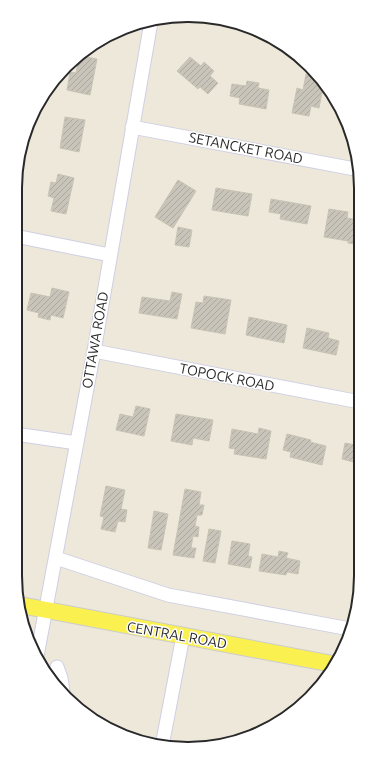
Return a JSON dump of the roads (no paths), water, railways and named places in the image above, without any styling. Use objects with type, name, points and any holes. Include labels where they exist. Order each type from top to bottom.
[{"type":"main road","name":"CENTRAL ROAD","points":[[25,606],[329,663]]},
{"type":"street","name":"OTTAWA ROAD","points":[[39,648],[94,351],[150,27]]},
{"type":"street","name":"SETANCKET ROAD","points":[[132,127],[353,169]]},
{"type":"street","points":[[22,237],[110,255]]},
{"type":"street","name":"TOPOCK ROAD","points":[[94,351],[354,401]]},
{"type":"street","points":[[22,435],[77,443]]},
{"type":"street","points":[[56,558],[168,595],[345,628]]},
{"type":"street","points":[[163,740],[183,636]]},
{"type":"street","points":[[57,667],[62,684]]}]
